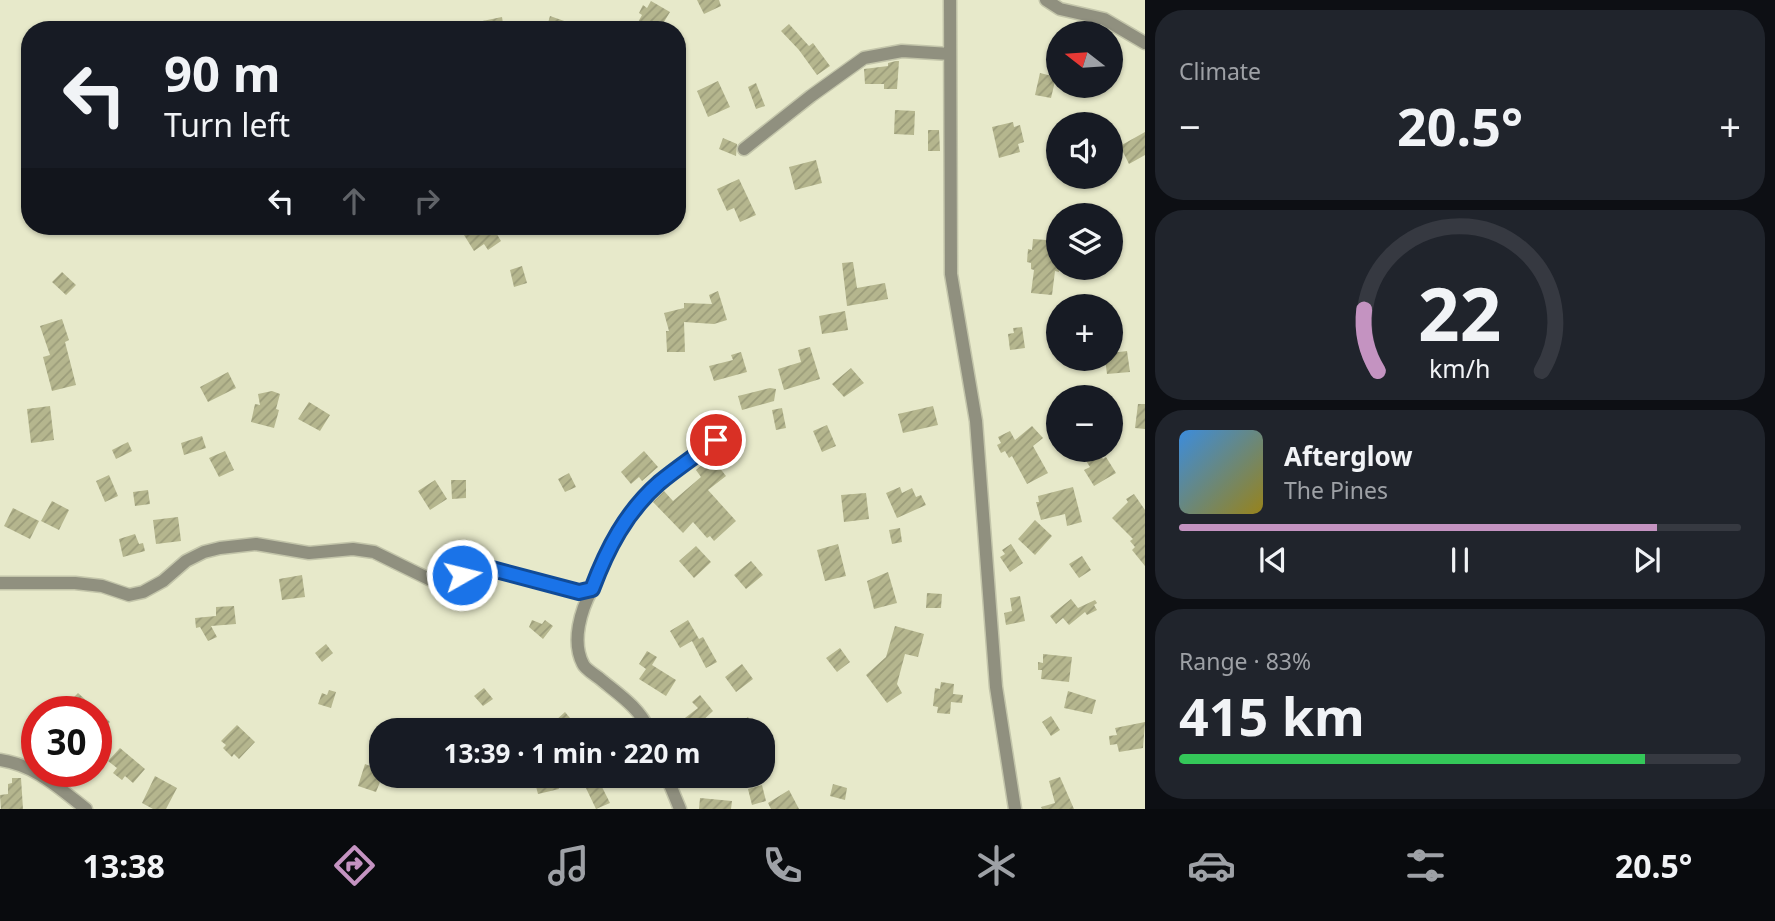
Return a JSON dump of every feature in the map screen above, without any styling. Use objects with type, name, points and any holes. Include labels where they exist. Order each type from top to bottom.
[{"type":"street","points":[[950,0],[951,274],[976,421],[996,687],[1015,809]]},
{"type":"street","points":[[1046,0],[1060,9],[1104,19],[1145,43]]},
{"type":"street","points":[[744,149],[864,58],[902,51],[950,54]]},
{"type":"street","points":[[642,718],[637,710],[583,665],[579,644],[579,620],[601,565],[634,509],[656,485],[716,440]]},
{"type":"street","points":[[0,583],[75,583],[102,586],[129,596],[143,592],[186,561],[204,552],[256,544],[309,553],[353,550],[374,552],[429,579],[441,580],[492,569],[579,592],[592,589]]},
{"type":"street","points":[[0,760],[39,774],[86,809]]},
{"type":"street","points":[[671,788],[680,809]]},
{"type":"building","points":[[697,0],[719,0],[721,6],[704,14]]},
{"type":"building","points":[[651,1],[670,12],[664,21],[639,21],[643,5],[647,8]]},
{"type":"building","points":[[550,16],[564,21],[549,21]]},
{"type":"building","points":[[502,17],[503,21],[482,21]]},
{"type":"building","points":[[789,24],[809,46],[813,43],[830,66],[817,75],[781,31]]},
{"type":"building","points":[[899,61],[897,89],[884,89],[884,84],[865,84],[864,69],[888,66],[888,63]]},
{"type":"building","points":[[1040,73],[1046,74],[1046,97],[1035,95]]},
{"type":"building","points":[[718,81],[730,107],[708,117],[697,91]]},
{"type":"building","points":[[756,83],[765,106],[756,109],[748,87]]},
{"type":"building","points":[[895,110],[915,111],[914,135],[894,134]]},
{"type":"building","points":[[1013,122],[1014,127],[1020,125],[1024,142],[1018,144],[1020,152],[999,158],[992,127]]},
{"type":"building","points":[[928,130],[939,130],[940,151],[928,151]]},
{"type":"building","points":[[1145,132],[1145,155],[1129,164],[1123,152],[1123,144]]},
{"type":"building","points":[[723,138],[737,144],[736,156],[719,149]]},
{"type":"building","points":[[816,160],[822,183],[795,190],[789,167]]},
{"type":"building","points":[[739,179],[756,215],[740,222],[734,208],[727,211],[717,189]]},
{"type":"building","points":[[464,235],[497,235],[501,241],[488,250],[484,244],[474,251]]},
{"type":"building","points":[[1033,239],[1046,240],[1046,280],[1054,280],[1052,294],[1031,293],[1034,270],[1031,269],[1031,263],[1027,262],[1028,249],[1032,250]]},
{"type":"building","points":[[853,262],[857,288],[885,283],[888,299],[847,306],[842,263]]},
{"type":"building","points":[[522,266],[527,283],[514,287],[510,270]]},
{"type":"building","points":[[62,272],[76,285],[66,295],[52,282]]},
{"type":"building","points":[[718,291],[727,320],[714,324],[684,322],[685,352],[667,352],[666,331],[669,331],[664,313],[684,308],[684,303],[712,304],[709,295]]},
{"type":"building","points":[[845,311],[848,330],[822,334],[819,316]]},
{"type":"building","points":[[62,319],[69,340],[65,342],[76,385],[52,391],[43,357],[50,355],[40,326]]},
{"type":"building","points":[[1022,327],[1025,348],[1010,350],[1008,334],[1014,333],[1013,328]]},
{"type":"building","points":[[810,347],[820,379],[784,390],[778,369],[801,362],[798,350]]},
{"type":"building","points":[[1127,351],[1130,372],[1107,374],[1107,371],[1123,371],[1123,352]]},
{"type":"building","points":[[741,352],[747,372],[714,381],[709,366],[733,360],[731,355]]},
{"type":"building","points":[[851,368],[864,383],[844,397],[832,384]]},
{"type":"building","points":[[228,372],[236,388],[208,402],[200,387]]},
{"type":"building","points":[[776,389],[774,401],[742,410],[738,396]]},
{"type":"building","points":[[272,391],[280,394],[274,428],[251,422],[255,404],[260,405],[258,394]]},
{"type":"building","points":[[309,402],[330,415],[320,431],[298,419]]},
{"type":"building","points":[[1138,404],[1145,404],[1145,429],[1135,428]]},
{"type":"building","points":[[50,406],[54,440],[31,443],[27,409]]},
{"type":"building","points":[[933,406],[938,425],[903,433],[898,414]]},
{"type":"building","points":[[782,408],[786,428],[776,430],[772,410]]},
{"type":"building","points":[[827,425],[836,446],[822,452],[813,431]]},
{"type":"building","points":[[1032,426],[1043,438],[1033,446],[1048,473],[1027,484],[1012,456],[1009,458],[1005,451],[1001,453],[997,445],[1001,443],[998,437],[1010,431],[1015,440]]},
{"type":"building","points":[[202,436],[206,448],[184,455],[181,443]]},
{"type":"building","points":[[128,442],[132,451],[116,459],[112,450]]},
{"type":"building","points":[[225,451],[234,470],[219,477],[209,458]]},
{"type":"building","points":[[644,451],[658,467],[642,481],[639,477],[631,484],[621,472]]},
{"type":"building","points":[[711,457],[726,476],[708,490],[736,521],[714,541],[710,536],[707,538],[693,522],[683,533],[653,502],[664,491],[673,501],[701,477],[696,470]]},
{"type":"building","points":[[1087,462],[1109,462],[1116,473],[1094,486],[1084,470],[1090,467]]},
{"type":"building","points":[[569,473],[576,487],[565,492],[558,479]]},
{"type":"building","points":[[109,475],[118,496],[105,502],[96,481]]},
{"type":"building","points":[[435,480],[447,499],[430,510],[418,491]]},
{"type":"building","points":[[451,480],[466,480],[466,498],[452,499]]},
{"type":"building","points":[[900,487],[902,493],[912,488],[916,497],[921,495],[926,505],[897,518],[886,493]]},
{"type":"building","points":[[1073,487],[1082,522],[1067,526],[1065,514],[1041,520],[1036,502],[1039,502],[1038,496]]},
{"type":"building","points":[[148,490],[150,504],[135,506],[133,492]]},
{"type":"building","points":[[866,493],[869,519],[844,522],[841,495]]},
{"type":"building","points":[[1134,494],[1145,510],[1145,566],[1132,550],[1135,547],[1130,541],[1133,539],[1112,518],[1128,502],[1126,499]]},
{"type":"building","points":[[52,501],[69,510],[59,530],[41,521]]},
{"type":"building","points":[[13,508],[39,521],[30,539],[4,526]]},
{"type":"building","points":[[178,517],[181,541],[156,544],[153,520]]},
{"type":"building","points":[[1035,520],[1052,536],[1035,555],[1018,539]]},
{"type":"building","points":[[900,528],[902,542],[892,544],[889,530]]},
{"type":"building","points":[[135,534],[139,544],[143,543],[145,551],[123,557],[119,539]]},
{"type":"building","points":[[838,544],[846,576],[825,581],[817,550]]},
{"type":"building","points":[[1011,544],[1023,563],[1010,572],[1000,557],[1005,554],[1002,550]]},
{"type":"building","points":[[696,546],[711,562],[694,578],[679,561]]},
{"type":"building","points":[[1082,556],[1091,570],[1079,578],[1069,564]]},
{"type":"building","points":[[751,561],[763,575],[746,589],[734,575]]},
{"type":"building","points":[[888,572],[897,603],[874,609],[867,581]]},
{"type":"building","points":[[302,575],[305,597],[282,600],[279,579]]},
{"type":"building","points":[[927,593],[942,594],[941,608],[926,608]]},
{"type":"building","points":[[1020,596],[1025,621],[1006,625],[1004,613],[1012,611],[1010,598]]},
{"type":"building","points":[[1071,599],[1078,608],[1095,600],[1097,610],[1087,615],[1085,612],[1069,625],[1063,618],[1056,624],[1050,616]]},
{"type":"building","points":[[234,606],[236,624],[211,626],[217,637],[208,641],[200,627],[196,628],[195,618],[216,616],[216,607]]},
{"type":"building","points":[[532,620],[542,624],[545,620],[553,626],[543,639],[529,627]]},
{"type":"building","points":[[688,620],[699,639],[703,637],[717,662],[706,668],[692,641],[680,648],[670,631]]},
{"type":"building","points":[[895,626],[924,634],[918,657],[905,654],[897,684],[902,693],[887,703],[866,675],[886,657]]},
{"type":"building","points":[[326,644],[333,653],[322,662],[315,653]]},
{"type":"building","points":[[840,648],[850,662],[837,672],[826,658]]},
{"type":"building","points":[[647,651],[657,657],[652,665],[676,680],[666,696],[639,679],[646,669],[639,664]]},
{"type":"building","points":[[1043,654],[1072,657],[1069,682],[1041,679],[1042,670],[1038,670],[1038,662],[1043,663]]},
{"type":"building","points":[[742,664],[753,679],[736,692],[725,677]]},
{"type":"building","points":[[941,682],[954,684],[953,694],[963,695],[962,703],[951,702],[950,714],[937,713],[938,707],[933,706],[935,688],[940,689]]},
{"type":"building","points":[[484,688],[493,699],[483,706],[474,696]]},
{"type":"building","points":[[329,690],[336,692],[331,708],[318,704],[322,693],[327,695]]},
{"type":"building","points":[[1068,691],[1096,700],[1092,714],[1064,708]]},
{"type":"building","points":[[700,695],[713,711],[705,718],[685,718],[698,708],[692,702]]},
{"type":"building","points":[[565,712],[570,718],[558,718]]},
{"type":"building","points":[[1051,716],[1060,730],[1051,736],[1042,722]]},
{"type":"building","points":[[1145,722],[1143,748],[1119,752],[1117,744],[1110,745],[1109,736],[1117,735],[1115,728]]},
{"type":"building","points":[[237,725],[255,742],[239,759],[234,754],[232,757],[223,748],[226,745],[221,741]]},
{"type":"building","points":[[120,748],[145,769],[133,783],[125,776],[122,780],[113,773],[117,768],[112,764],[112,757]]},
{"type":"building","points":[[365,764],[369,766],[369,788],[378,788],[376,792],[358,786]]},
{"type":"building","points":[[155,776],[177,788],[166,809],[153,809],[142,803]]},
{"type":"building","points":[[1060,777],[1074,809],[1042,809],[1041,807],[1055,803],[1049,781]]},
{"type":"building","points":[[12,778],[21,778],[23,809],[1,809],[0,795],[8,794],[8,784],[12,783]]},
{"type":"building","points":[[833,784],[847,788],[845,800],[830,796]]},
{"type":"building","points":[[536,788],[559,789],[538,794]]},
{"type":"building","points":[[586,788],[602,788],[610,803],[596,809]]},
{"type":"building","points":[[763,788],[766,801],[752,805],[748,789]]},
{"type":"building","points":[[789,790],[799,809],[771,809],[768,803]]},
{"type":"building","points":[[700,798],[732,801],[731,809],[699,809]]},
{"type":"route","points":[[462,575],[492,569],[579,592],[592,589],[601,565],[634,509],[656,485],[716,440]]}]
